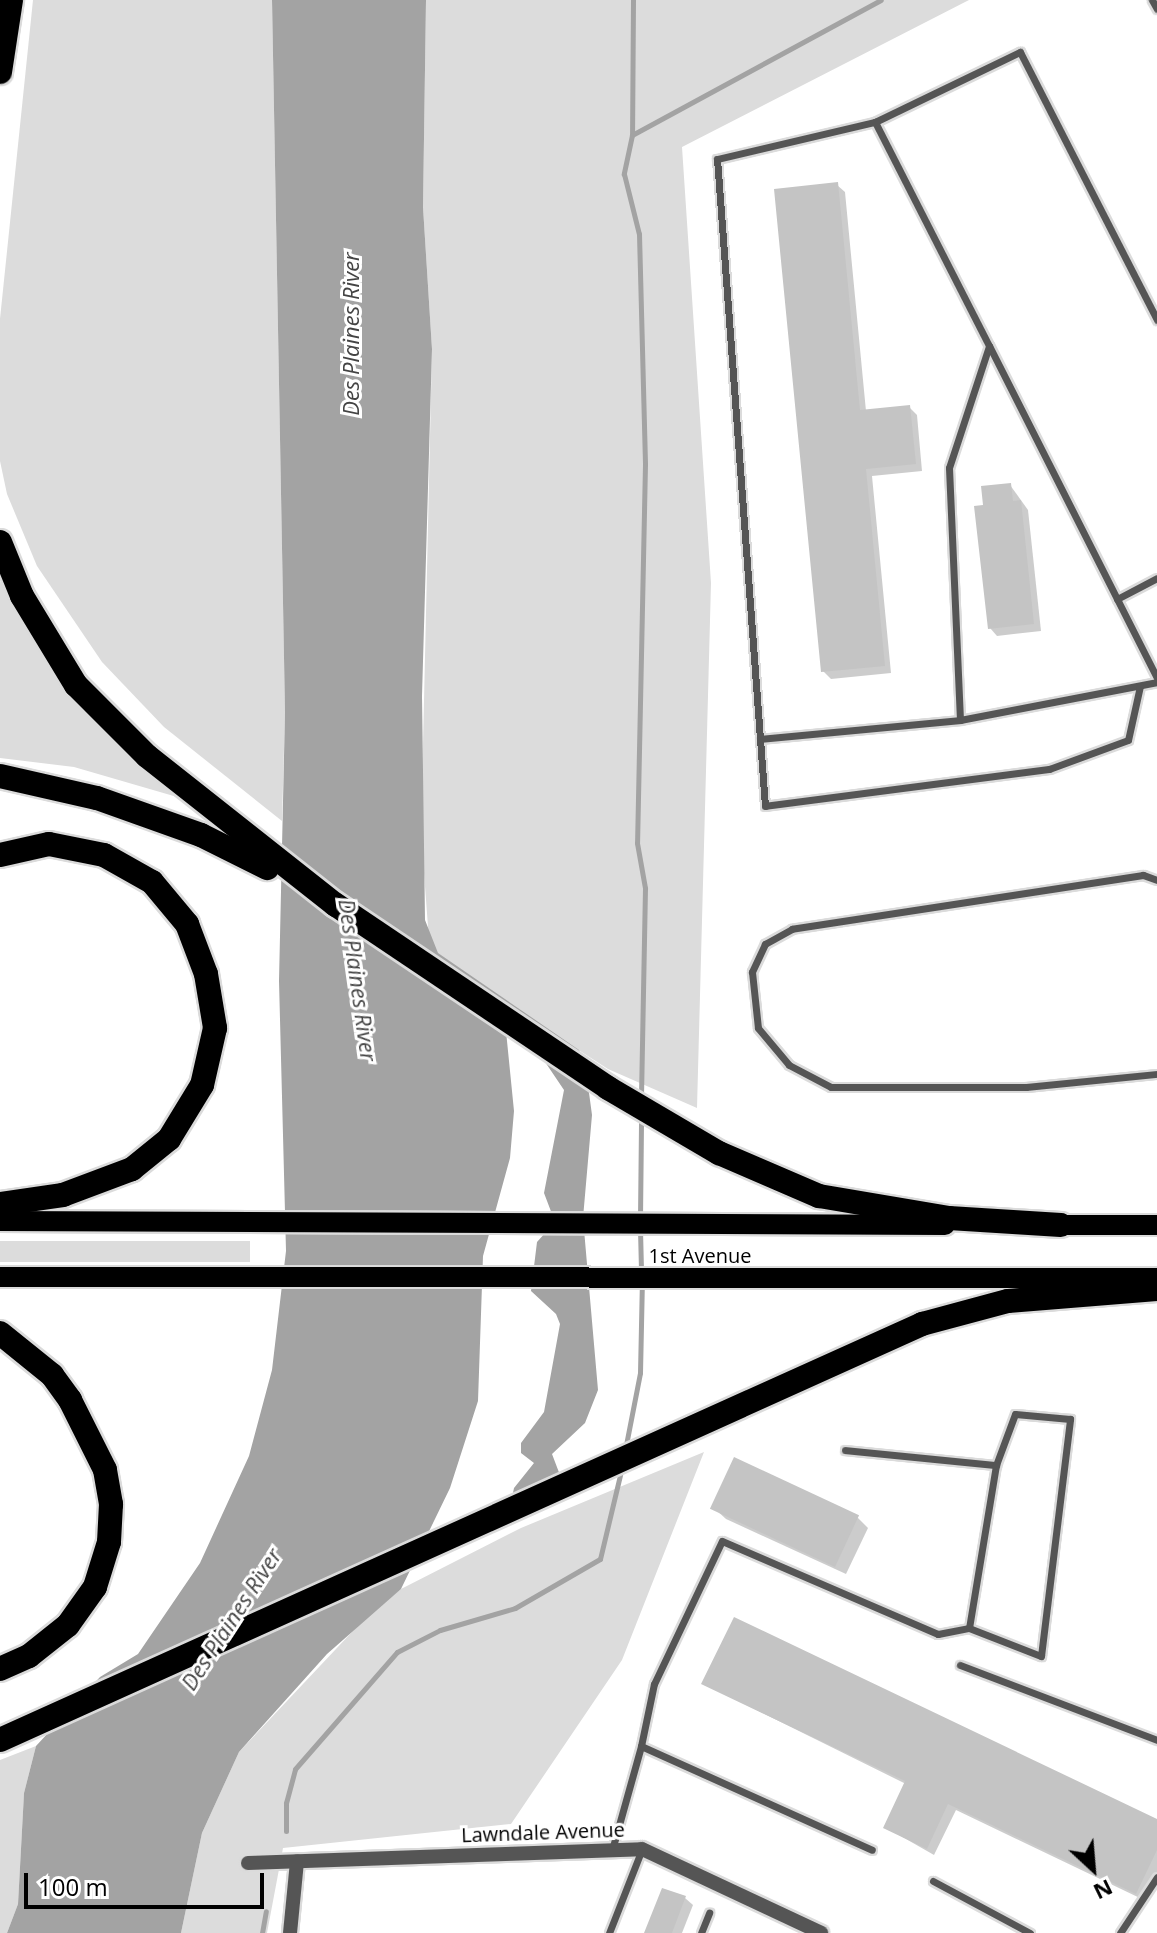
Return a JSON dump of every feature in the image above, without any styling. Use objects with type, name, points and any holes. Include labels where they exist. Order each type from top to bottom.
[{"type":"highway","points":[[0,72],[11,0]]},
{"type":"highway","points":[[0,542],[22,596],[76,685],[147,756],[218,816],[336,905],[608,1088],[768,1176],[819,1196],[879,1209],[1061,1225]]},
{"type":"highway","points":[[0,776],[66,787],[201,835],[336,905]]},
{"type":"highway","points":[[0,855],[49,844],[104,855],[152,882],[187,924],[206,974],[215,1028],[202,1085],[169,1139],[132,1169],[63,1195],[0,1204]]},
{"type":"highway","points":[[0,1740],[908,1330],[1008,1301],[1157,1289]]},
{"type":"highway","points":[[0,1333],[52,1375],[70,1400],[105,1470],[111,1504],[109,1542],[95,1587],[68,1625],[29,1656],[0,1669]]},
{"type":"main road","name":"1st Avenue","points":[[0,1221],[245,1226],[1157,1225]]},
{"type":"main road","name":"1st Avenue","points":[[0,1277],[1157,1278]]},
{"type":"street","name":"Lawndale Avenue","points":[[248,1863],[642,1849],[821,1933]]},
{"type":"street","points":[[290,1933],[297,1861]]},
{"type":"lane","points":[[1152,0],[1157,9]]},
{"type":"lane","points":[[1140,686],[1128,740],[1049,769],[765,806],[717,159],[875,122],[1020,52],[1157,320]]},
{"type":"lane","points":[[760,739],[960,720],[1140,686],[1157,680],[875,122]]},
{"type":"lane","points":[[960,720],[949,468],[989,346]]},
{"type":"lane","points":[[1117,599],[1157,578]]},
{"type":"lane","points":[[1157,880],[1143,875],[792,929],[765,944],[752,972],[758,1028],[789,1065],[831,1087],[1026,1087],[1157,1074]]},
{"type":"lane","points":[[612,1850],[641,1746],[654,1684],[722,1541],[938,1634],[969,1628],[1041,1656],[1070,1419],[1015,1414],[996,1465],[969,1628]]},
{"type":"lane","points":[[845,1450],[996,1465]]},
{"type":"lane","points":[[960,1665],[1157,1740]]},
{"type":"lane","points":[[641,1746],[872,1850]]},
{"type":"lane","points":[[609,1933],[642,1849]]},
{"type":"lane","points":[[1120,1933],[1157,1877]]},
{"type":"lane","points":[[933,1881],[1030,1933]]},
{"type":"lane","points":[[701,1933],[709,1913]]},
{"type":"shaded area","points":[[33,0],[272,0],[285,712],[282,821],[164,727],[102,662],[37,566],[7,494],[0,461],[0,319]]},
{"type":"shaded area","points":[[426,0],[969,0],[682,147],[711,583],[697,1108],[608,1069],[507,1004],[437,953],[429,940],[421,833],[432,349],[423,207]]},
{"type":"shaded area","points":[[0,581],[58,676],[102,728],[184,799],[74,767],[0,758]]},
{"type":"shaded area","points":[[0,1241],[250,1241],[250,1262],[0,1262]]},
{"type":"shaded area","points":[[704,1452],[622,1660],[511,1824],[283,1848],[267,1933],[181,1933],[202,1833],[239,1752],[368,1615],[401,1589],[521,1528]]},
{"type":"shaded area","points":[[36,1746],[24,1793],[18,1904],[7,1933],[0,1933],[0,1760]]},
{"type":"water","name":"Des Plaines River","points":[[272,0],[426,0],[423,207],[432,349],[422,696],[425,920],[438,953],[579,1050],[585,1063],[592,1115],[583,1218],[598,1390],[585,1423],[552,1454],[563,1483],[510,1507],[514,1488],[534,1463],[521,1453],[521,1443],[544,1412],[560,1324],[556,1314],[531,1291],[537,1242],[555,1222],[544,1193],[564,1090],[537,1050],[506,1031],[514,1111],[510,1158],[483,1256],[478,1401],[450,1488],[401,1589],[327,1654],[239,1752],[202,1833],[181,1933],[7,1933],[18,1904],[24,1793],[36,1746],[100,1677],[138,1654],[200,1563],[249,1456],[272,1370],[286,1251],[279,981],[285,712]]},
{"type":"building","points":[[838,182],[860,410],[910,405],[916,464],[866,469],[885,666],[821,672],[774,189]]},
{"type":"building","points":[[1011,483],[1013,501],[1021,500],[1034,624],[988,629],[974,506],[983,505],[981,486]]},
{"type":"building","points":[[734,1457],[859,1515],[835,1567],[710,1509]]},
{"type":"building","points":[[734,1617],[1157,1819],[1157,1850],[1136,1894],[948,1804],[927,1849],[883,1828],[905,1781],[701,1684]]},
{"type":"building","points":[[662,1888],[686,1896],[672,1933],[644,1933]]},
{"type":"waterway","points":[[633,0],[632,135],[624,174],[639,234],[645,464],[637,843],[645,888],[641,1099]]},
{"type":"waterway","points":[[632,135],[881,0]]},
{"type":"waterway","points":[[640,1219],[641,1117]]},
{"type":"waterway","points":[[640,1229],[641,1271]]},
{"type":"waterway","points":[[625,1450],[640,1373],[642,1281]]},
{"type":"waterway","points":[[286,1831],[286,1803],[295,1769],[397,1652],[440,1630],[515,1608],[600,1559],[622,1467]]},
{"type":"waterway","points":[[262,1933],[266,1911]]}]
